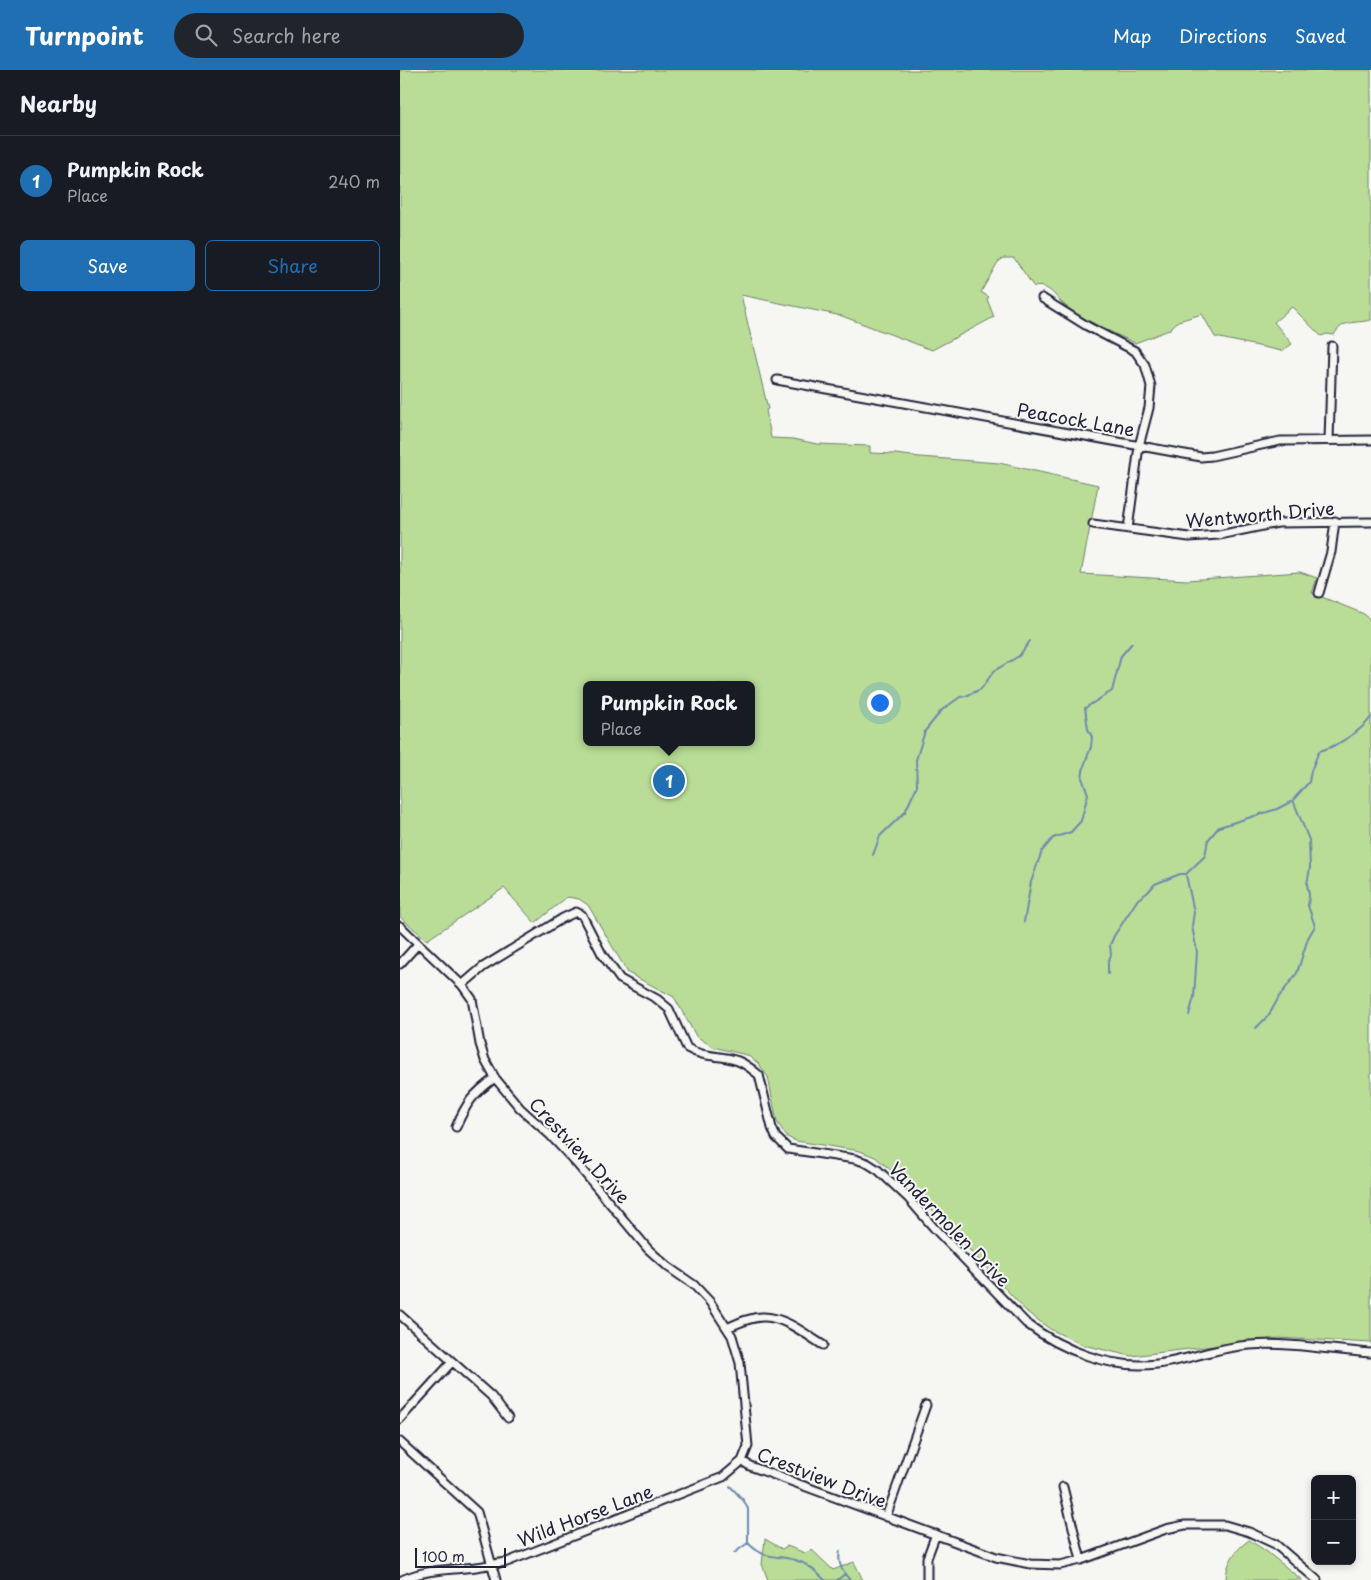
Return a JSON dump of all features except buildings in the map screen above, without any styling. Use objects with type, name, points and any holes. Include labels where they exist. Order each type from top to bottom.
[{"type":"street","points":[[1042,298],[1087,326],[1121,342],[1135,351],[1145,365],[1151,386],[1149,408],[1139,446],[1128,529]]},
{"type":"street","points":[[1328,440],[1332,346]]},
{"type":"street","name":"Peacock Lane","points":[[777,380],[1207,457],[1273,441],[1371,440]]},
{"type":"street","points":[[1319,593],[1331,552],[1335,521]]},
{"type":"street","name":"Wentworth Drive","points":[[1093,524],[1189,538],[1219,535],[1278,523],[1371,522]]},
{"type":"street","name":"Vandermolen Drive","points":[[462,985],[482,967],[576,912],[582,916],[602,954],[620,979],[657,999],[669,1009],[687,1048],[707,1057],[738,1061],[759,1075],[772,1128],[776,1137],[788,1150],[855,1159],[867,1163],[878,1170],[908,1198],[934,1228],[1026,1323],[1041,1335],[1059,1345],[1107,1361],[1132,1365],[1157,1364],[1222,1348],[1249,1345],[1277,1344],[1371,1353]]},
{"type":"street","name":"Crestview Drive","points":[[400,926],[462,985],[472,999],[480,1044],[494,1078],[520,1108],[551,1136],[577,1164],[648,1249],[668,1267],[694,1285],[710,1302],[727,1328],[732,1336],[740,1363],[748,1446],[742,1461],[750,1466],[988,1554],[1030,1564],[1060,1565],[1081,1560],[1166,1529],[1185,1525],[1225,1525],[1250,1532],[1275,1544],[1317,1580]]},
{"type":"street","points":[[400,964],[418,944]]},
{"type":"street","points":[[456,1127],[465,1105],[479,1089],[494,1078]]},
{"type":"street","points":[[400,1315],[491,1396],[508,1418]]},
{"type":"street","points":[[727,1328],[746,1320],[764,1316],[782,1320],[822,1345]]},
{"type":"street","points":[[400,1419],[452,1362]]},
{"type":"street","points":[[886,1517],[926,1405]]},
{"type":"street","points":[[400,1442],[477,1512],[496,1580]]},
{"type":"street","name":"Wild Horse Lane","points":[[402,1580],[414,1574],[507,1562],[723,1477],[742,1461]]},
{"type":"street","points":[[1063,1487],[1081,1560]]},
{"type":"street","points":[[927,1580],[927,1558],[936,1534]]},
{"type":"green space","points":[[400,70],[1371,70],[1371,320],[1345,324],[1334,335],[1327,334],[1321,336],[1292,307],[1274,322],[1292,344],[1282,351],[1215,337],[1202,314],[1178,321],[1169,330],[1135,343],[1078,315],[1047,288],[1034,287],[1014,258],[1004,258],[998,262],[981,292],[989,297],[987,299],[994,317],[932,350],[842,316],[741,295],[768,409],[766,410],[771,438],[793,439],[817,444],[870,446],[870,453],[999,463],[1098,485],[1081,574],[1187,580],[1300,572],[1317,578],[1312,593],[1364,614],[1371,620],[1371,1343],[1279,1338],[1131,1356],[1083,1345],[1050,1329],[1027,1312],[909,1185],[875,1157],[860,1151],[796,1141],[787,1137],[777,1122],[768,1077],[759,1064],[747,1055],[713,1047],[696,1036],[674,997],[628,973],[588,905],[579,899],[567,897],[535,923],[504,888],[427,940],[400,917]]},
{"type":"green space","points":[[765,1539],[782,1549],[787,1546],[805,1553],[812,1550],[833,1570],[854,1562],[863,1580],[768,1580],[762,1564]]},
{"type":"green space","points":[[1249,1540],[1302,1580],[1226,1580],[1226,1574],[1232,1557]]},
{"type":"waterway","points":[[873,855],[880,836],[905,812],[917,786],[916,760],[925,731],[942,710],[960,697],[981,689],[994,671],[1019,656],[1030,641]]},
{"type":"waterway","points":[[1024,922],[1031,882],[1042,851],[1053,838],[1071,832],[1081,821],[1088,794],[1082,778],[1092,737],[1088,729],[1085,708],[1112,691],[1121,656],[1132,643]]},
{"type":"waterway","points":[[1256,1028],[1269,1015],[1279,997],[1297,973],[1308,938],[1315,926],[1308,906],[1309,840],[1293,800],[1309,782],[1319,751],[1347,738],[1361,728],[1371,717]]},
{"type":"waterway","points":[[1108,974],[1108,962],[1111,955],[1110,945],[1138,899],[1155,884],[1180,874],[1186,874],[1205,856],[1208,840],[1219,827],[1277,809],[1292,801]]},
{"type":"waterway","points":[[1186,875],[1194,912],[1192,926],[1197,952],[1194,997],[1189,1015]]},
{"type":"waterway","points":[[730,1486],[744,1501],[748,1509],[748,1543],[754,1549],[765,1555],[788,1558],[803,1563],[825,1580]]},
{"type":"waterway","points":[[734,1553],[748,1543]]},
{"type":"waterway","points":[[840,1551],[841,1567],[850,1580]]},
{"type":"waterway","points":[[837,1580],[845,1574]]},
{"type":"place","name":"Pumpkin Rock","points":[[669,781]]}]
